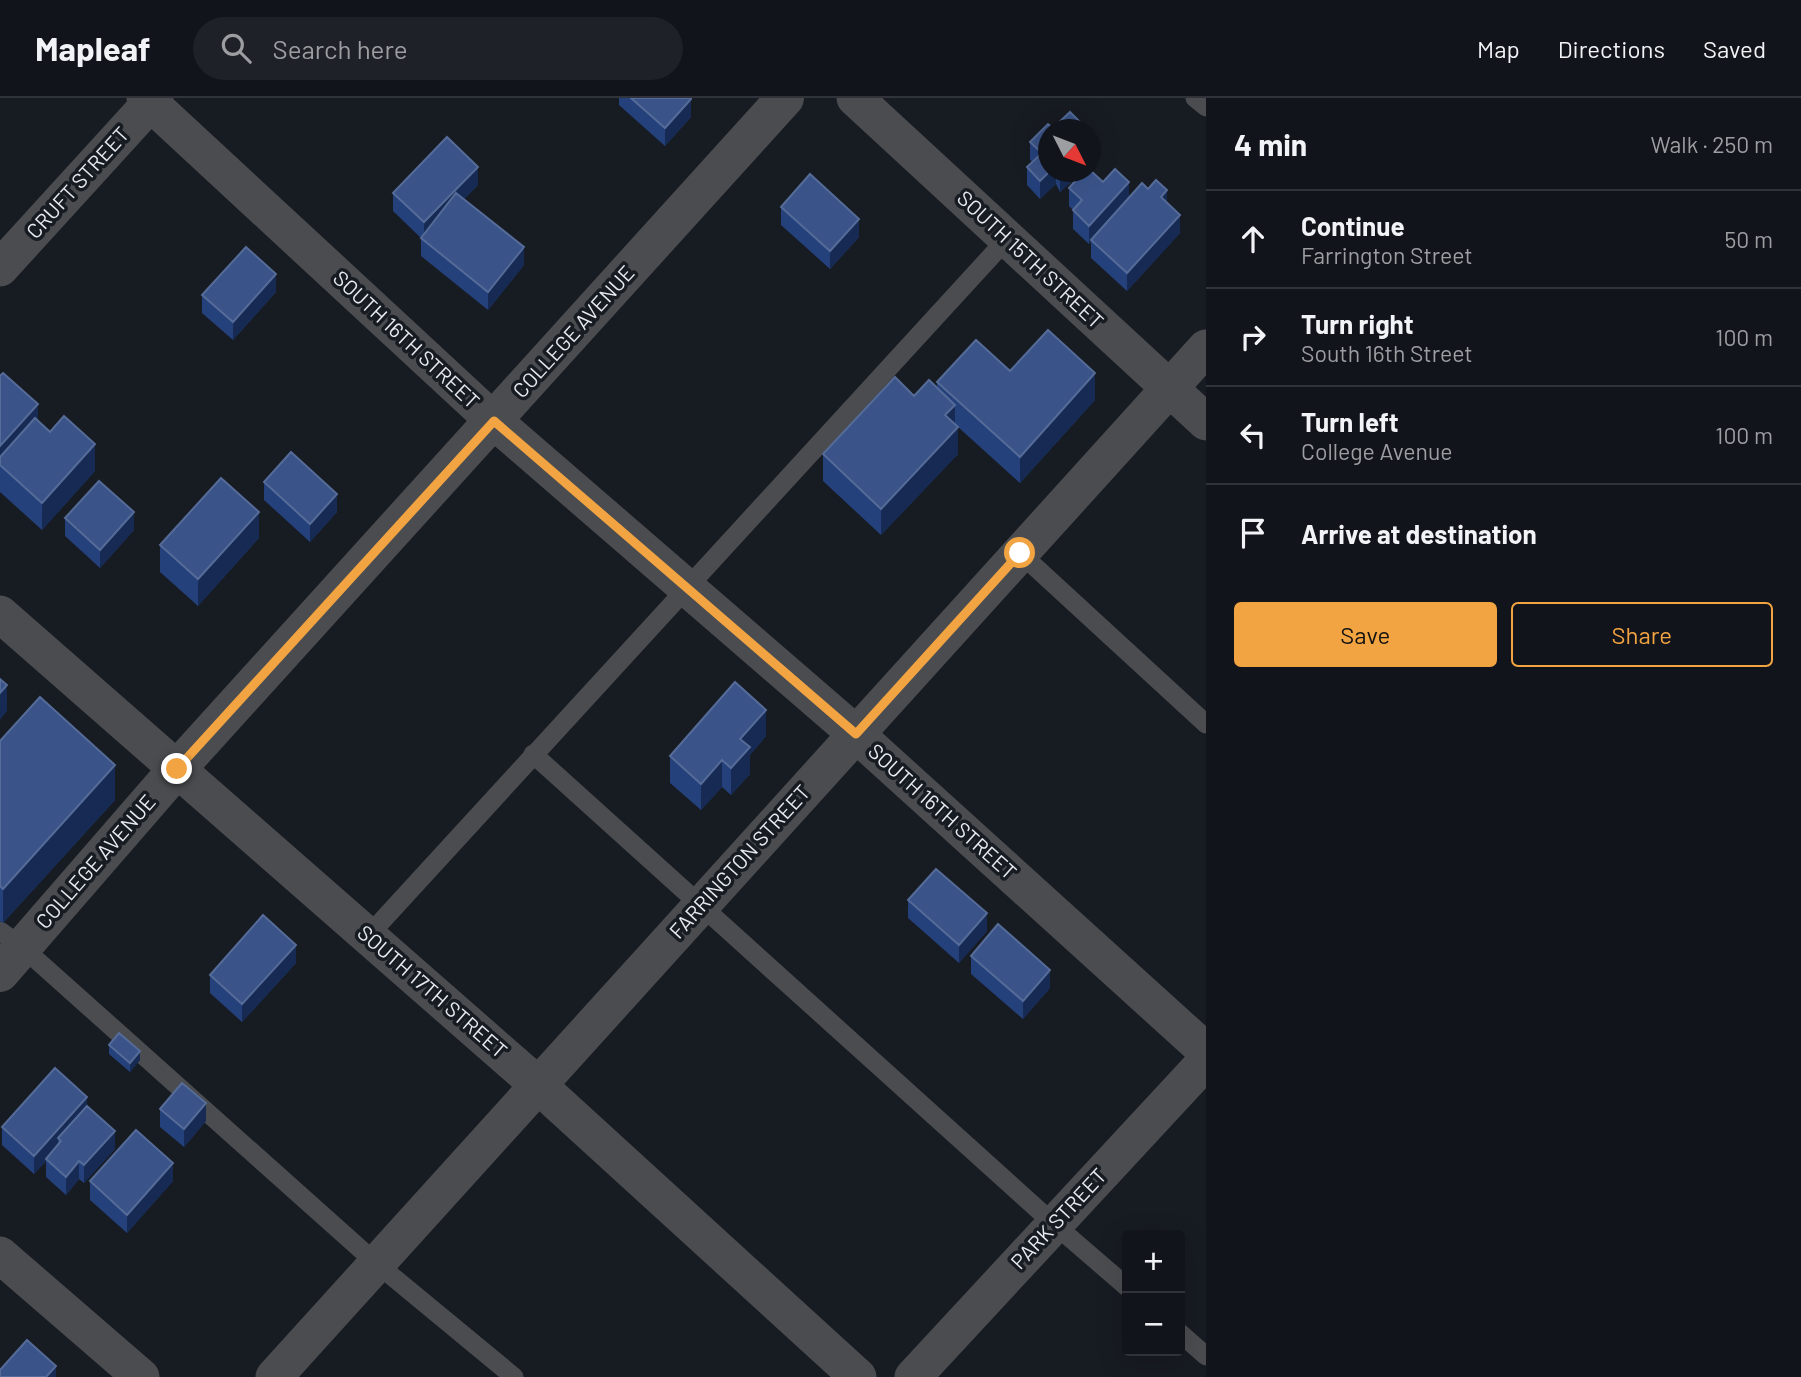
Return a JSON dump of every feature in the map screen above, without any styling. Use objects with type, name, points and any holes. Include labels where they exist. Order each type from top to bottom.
[{"type":"street","name":"COLLEGE AVENUE","points":[[7,950],[177,769],[785,98]]},
{"type":"street","name":"SOUTH 15TH STREET","points":[[855,98],[1206,422]]},
{"type":"street","name":"SOUTH 16TH STREET","points":[[150,100],[494,421],[856,734],[1206,1051]]},
{"type":"street","name":"CRUFT STREET","points":[[0,268],[150,100]]},
{"type":"street","name":"FARRINGTON STREET","points":[[274,1377],[1206,348]]},
{"type":"street","name":"SOUTH 17TH STREET","points":[[0,614],[538,1085],[858,1377]]},
{"type":"street","name":"PARK STREET","points":[[913,1377],[1206,1060]]},
{"type":"street","points":[[0,1255],[141,1377]]},
{"type":"lane","points":[[1195,98],[1206,107]]},
{"type":"lane","points":[[368,936],[1007,239]]},
{"type":"lane","points":[[1020,553],[1206,724]]},
{"type":"lane","points":[[533,754],[1122,1283]]},
{"type":"lane","points":[[7,950],[376,1264],[514,1377]]},
{"type":"lane","points":[[1185,1337],[1206,1356]]},
{"type":"building","points":[[631,98],[691,98],[691,99],[665,128]]},
{"type":"building","points":[[1070,112],[1077,119],[1063,119]]},
{"type":"building","points":[[1038,134],[1038,149],[1030,142]]},
{"type":"building","points":[[447,137],[478,167],[424,222],[393,193]]},
{"type":"building","points":[[1038,157],[1038,179],[1027,167]]},
{"type":"building","points":[[1115,169],[1129,182],[1089,226],[1073,210],[1082,200],[1069,188],[1074,182],[1103,182]]},
{"type":"building","points":[[810,174],[859,219],[830,251],[781,207]]},
{"type":"building","points":[[1156,180],[1167,190],[1161,197],[1180,215],[1127,273],[1091,240],[1142,183],[1148,189]]},
{"type":"building","points":[[456,193],[524,247],[488,292],[421,238]]},
{"type":"building","points":[[246,247],[276,274],[233,322],[202,295]]},
{"type":"building","points":[[1048,330],[1095,373],[1020,457],[937,382],[976,340],[1010,371]]},
{"type":"building","points":[[3,373],[38,404],[0,446],[0,376]]},
{"type":"building","points":[[895,377],[914,396],[929,380],[955,405],[945,415],[958,427],[881,509],[823,454]]},
{"type":"building","points":[[64,416],[95,444],[42,503],[0,465],[0,457],[35,418],[50,432]]},
{"type":"building","points":[[291,452],[337,494],[310,524],[264,482]]},
{"type":"building","points":[[221,478],[259,512],[198,579],[160,545]]},
{"type":"building","points":[[99,481],[134,512],[100,550],[65,518]]},
{"type":"building","points":[[0,679],[7,685],[0,693]]},
{"type":"building","points":[[735,682],[766,710],[740,739],[750,747],[731,768],[722,760],[701,784],[670,756]]},
{"type":"building","points":[[40,697],[115,765],[3,889],[0,886],[0,741]]},
{"type":"building","points":[[936,869],[987,913],[959,945],[908,900]]},
{"type":"building","points":[[263,915],[296,945],[242,1004],[210,975]]},
{"type":"building","points":[[998,924],[1050,970],[1023,1001],[971,956]]},
{"type":"building","points":[[119,1033],[140,1051],[130,1063],[109,1045]]},
{"type":"building","points":[[55,1068],[87,1097],[34,1156],[2,1127]]},
{"type":"building","points":[[182,1083],[206,1103],[184,1129],[160,1109]]},
{"type":"building","points":[[87,1106],[115,1131],[84,1165],[79,1161],[66,1177],[46,1159],[61,1141],[58,1138]]},
{"type":"building","points":[[136,1130],[173,1163],[127,1215],[90,1181]]},
{"type":"building","points":[[27,1340],[56,1366],[46,1377],[0,1377],[0,1370]]},
{"type":"route","points":[[177,769],[494,421],[856,734],[1020,553]]}]
